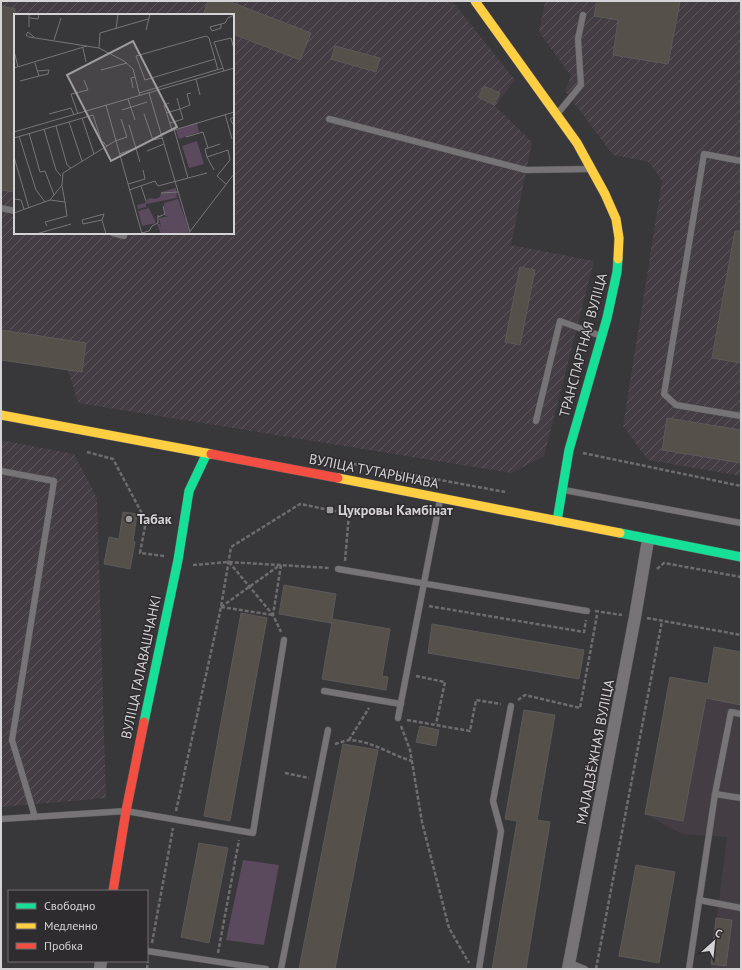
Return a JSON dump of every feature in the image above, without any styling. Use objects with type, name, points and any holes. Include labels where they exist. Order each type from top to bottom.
[{"type":"street","name":"ТРАНСПАРТНАЯ ВУЛІЦА","points":[[475,1],[577,143],[616,219],[619,238],[617,272],[602,336],[569,450],[557,521]]},
{"type":"street","name":"ВУЛІЦА ТУТАРЫНАВА","points":[[1,415],[207,453],[741,557]]},
{"type":"street","name":"ВУЛІЦА ГАЛАВАШЧАНКІ","points":[[113,890],[126,811],[178,560],[189,491],[207,453]]},
{"type":"street","name":"МАЛАДЗЁЖНАЯ ВУЛІЦА","points":[[569,966],[636,617],[648,540]]},
{"type":"lane","points":[[557,115],[582,85],[578,39],[583,15]]},
{"type":"lane","points":[[329,119],[526,170],[591,168]]},
{"type":"lane","points":[[741,161],[704,154],[664,394],[676,404],[741,416]]},
{"type":"lane","points":[[1,208],[14,211]]},
{"type":"lane","points":[[536,421],[560,321],[602,336]]},
{"type":"lane","points":[[1,471],[54,481],[12,740],[35,816]]},
{"type":"lane","points":[[562,489],[741,523]]},
{"type":"lane","points":[[398,718],[440,499]]},
{"type":"lane","points":[[341,569],[587,611]]},
{"type":"lane","points":[[1,819],[126,811],[240,832],[253,833],[284,640]]},
{"type":"lane","points":[[324,691],[401,704]]},
{"type":"lane","points":[[479,969],[501,831],[493,801],[511,706]]},
{"type":"lane","points":[[689,969],[715,794],[731,712],[741,714]]},
{"type":"lane","points":[[281,969],[328,730]]},
{"type":"lane","points":[[715,794],[741,798]]},
{"type":"lane","points":[[699,900],[741,908]]},
{"type":"lane","points":[[149,951],[266,969]]},
{"type":"lane","points":[[569,966],[584,969]]},
{"type":"path","points":[[569,450],[741,486]]},
{"type":"path","points":[[87,452],[113,459],[146,521],[140,553],[165,556]]},
{"type":"path","points":[[149,951],[174,819],[221,607],[228,562],[231,547],[300,504],[349,514],[341,569],[228,562],[192,565]]},
{"type":"path","points":[[228,562],[274,615],[284,640]]},
{"type":"path","points":[[653,572],[664,563],[741,577]]},
{"type":"path","points":[[221,607],[281,565]]},
{"type":"path","points":[[274,615],[281,565]]},
{"type":"path","points":[[425,613],[427,605],[584,632],[587,611]]},
{"type":"path","points":[[221,607],[274,615]]},
{"type":"path","points":[[472,969],[449,928],[422,822],[410,750],[398,718],[470,731],[476,700],[511,706],[525,695],[580,708],[598,611],[741,635]]},
{"type":"path","points":[[636,617],[647,611]]},
{"type":"path","points":[[596,969],[662,621]]},
{"type":"path","points":[[413,676],[445,682],[436,724]]},
{"type":"path","points":[[374,700],[349,740],[374,746],[396,756],[412,761]]},
{"type":"path","points":[[287,773],[318,780]]},
{"type":"path","points":[[216,962],[240,832]]},
{"type":"shaded area","points":[[1,1],[452,1],[515,80],[495,106],[532,142],[511,245],[594,261],[544,456],[512,473],[78,403],[68,370],[1,360]]},
{"type":"shaded area","points":[[545,1],[741,1],[741,476],[648,460],[623,426],[662,181],[649,162],[613,155],[565,91],[571,76],[539,32]]},
{"type":"shaded area","points":[[1,440],[74,454],[97,498],[106,798],[1,807]]},
{"type":"shaded area","points":[[714,647],[741,652],[741,969],[710,969],[727,837],[682,834],[645,814],[670,677],[708,684]]},
{"type":"shaded area","points":[[243,860],[279,865],[264,945],[226,940]]},
{"type":"building","points":[[208,1],[228,1],[311,33],[300,60],[234,34],[234,14],[203,14]]},
{"type":"building","points":[[597,1],[680,1],[668,64],[613,55],[618,20],[594,16]]},
{"type":"building","points":[[1,6],[15,9],[15,14],[14,192],[1,190]]},
{"type":"building","points":[[335,46],[380,58],[376,72],[331,59]]},
{"type":"building","points":[[484,86],[500,93],[494,105],[478,97]]},
{"type":"building","points":[[735,231],[741,231],[741,363],[712,358]]},
{"type":"building","points":[[520,267],[535,270],[520,345],[505,342]]},
{"type":"building","points":[[1,330],[86,343],[82,372],[1,360]]},
{"type":"building","points":[[667,418],[741,430],[741,463],[662,450]]},
{"type":"building","points":[[123,512],[137,514],[133,541],[135,542],[130,569],[104,564],[109,537],[119,539]]},
{"type":"building","points":[[284,585],[336,594],[332,619],[390,629],[382,676],[388,677],[386,690],[322,679],[332,622],[279,614]]},
{"type":"building","points":[[241,613],[267,618],[230,821],[204,816]]},
{"type":"building","points":[[432,624],[584,650],[579,679],[428,653]]},
{"type":"building","points":[[714,647],[741,652],[741,705],[706,698],[683,821],[645,814],[670,677],[708,684]]},
{"type":"building","points":[[524,710],[555,715],[537,820],[550,822],[526,969],[492,969],[517,821],[505,819]]},
{"type":"building","points":[[420,726],[439,730],[436,746],[416,742]]},
{"type":"building","points":[[343,744],[378,750],[335,969],[299,969]]},
{"type":"building","points":[[199,843],[228,848],[209,943],[181,937]]},
{"type":"building","points":[[636,865],[675,872],[659,963],[619,956]]},
{"type":"building","points":[[716,918],[732,920],[726,966],[711,964]]},
{"type":"traffic: fast","points":[[557,521],[569,450],[607,318],[617,272],[618,259]]},
{"type":"traffic: fast","points":[[144,722],[178,560],[189,491],[207,453]]},
{"type":"traffic: fast","points":[[620,533],[741,557]]},
{"type":"traffic: slow","points":[[475,1],[577,143],[605,194],[616,219],[619,238],[618,259]]},
{"type":"traffic: slow","points":[[1,415],[211,454]]},
{"type":"traffic: slow","points":[[338,478],[620,533]]},
{"type":"traffic: jam","points":[[211,454],[338,478]]},
{"type":"traffic: jam","points":[[113,890],[126,811],[144,722]]},
{"type":"place","name":"Цукровы Камбінат","points":[[330,510]]},
{"type":"place","name":"Табак","points":[[129,519]]}]
